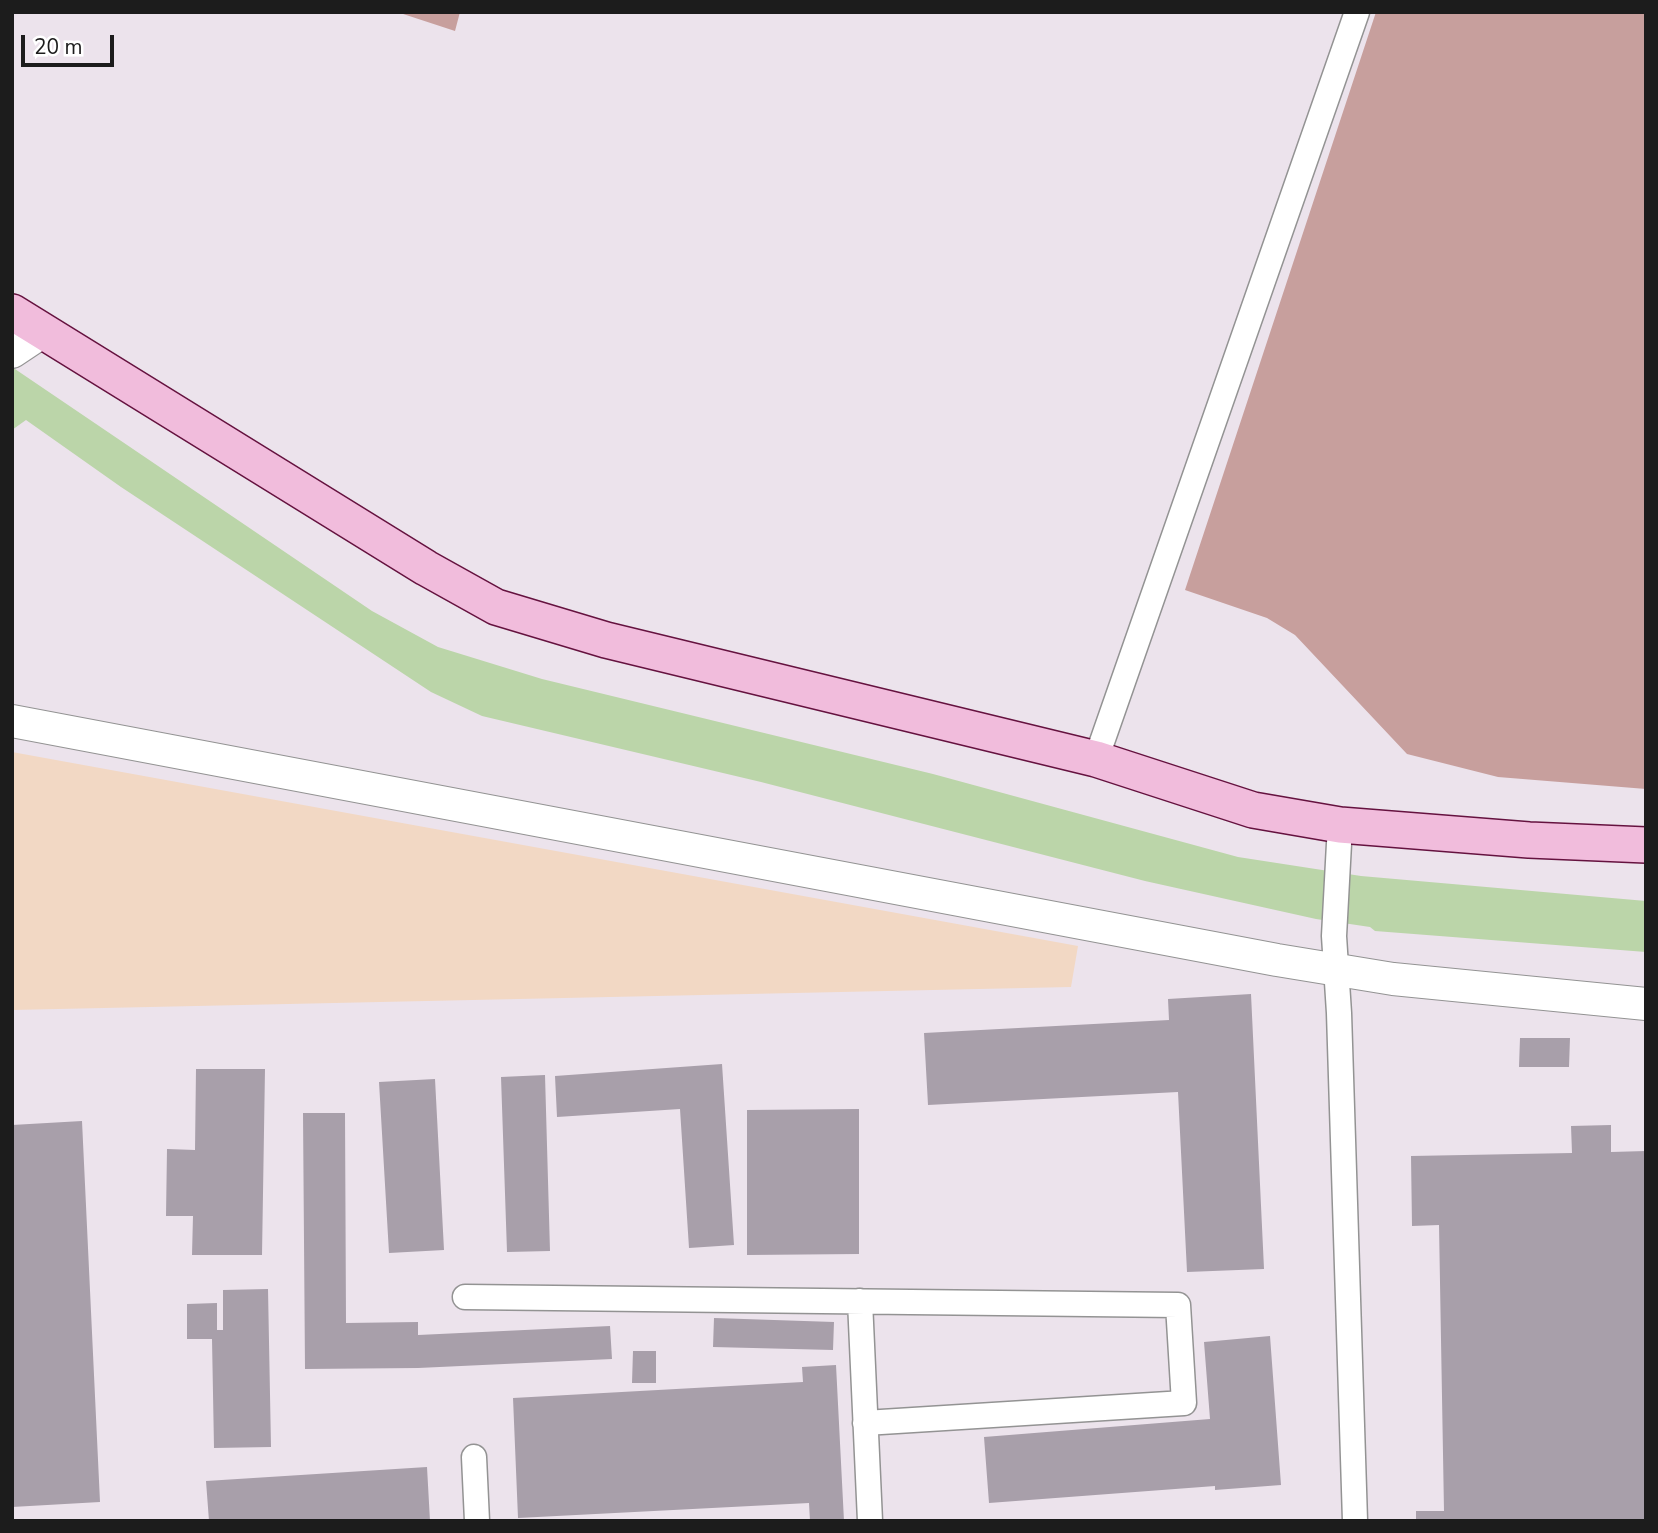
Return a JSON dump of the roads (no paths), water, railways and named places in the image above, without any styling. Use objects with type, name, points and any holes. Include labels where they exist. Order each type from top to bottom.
[{"type":"main road","points":[[12,312],[426,568],[496,607],[606,640],[1096,760],[1252,810],[1338,842],[1529,840],[1646,845]]},
{"type":"street","points":[[1096,760],[1357,12]]},
{"type":"street","points":[[12,352],[42,332]]},
{"type":"street","points":[[12,721],[1336,970],[1393,979],[1646,1004]]},
{"type":"street","points":[[1338,842],[1334,936],[1355,1521]]},
{"type":"street","points":[[465,1297],[1178,1306],[1184,1403],[865,1423]]},
{"type":"street","points":[[860,1301],[870,1521]]},
{"type":"street","points":[[474,1457],[477,1521]]}]
